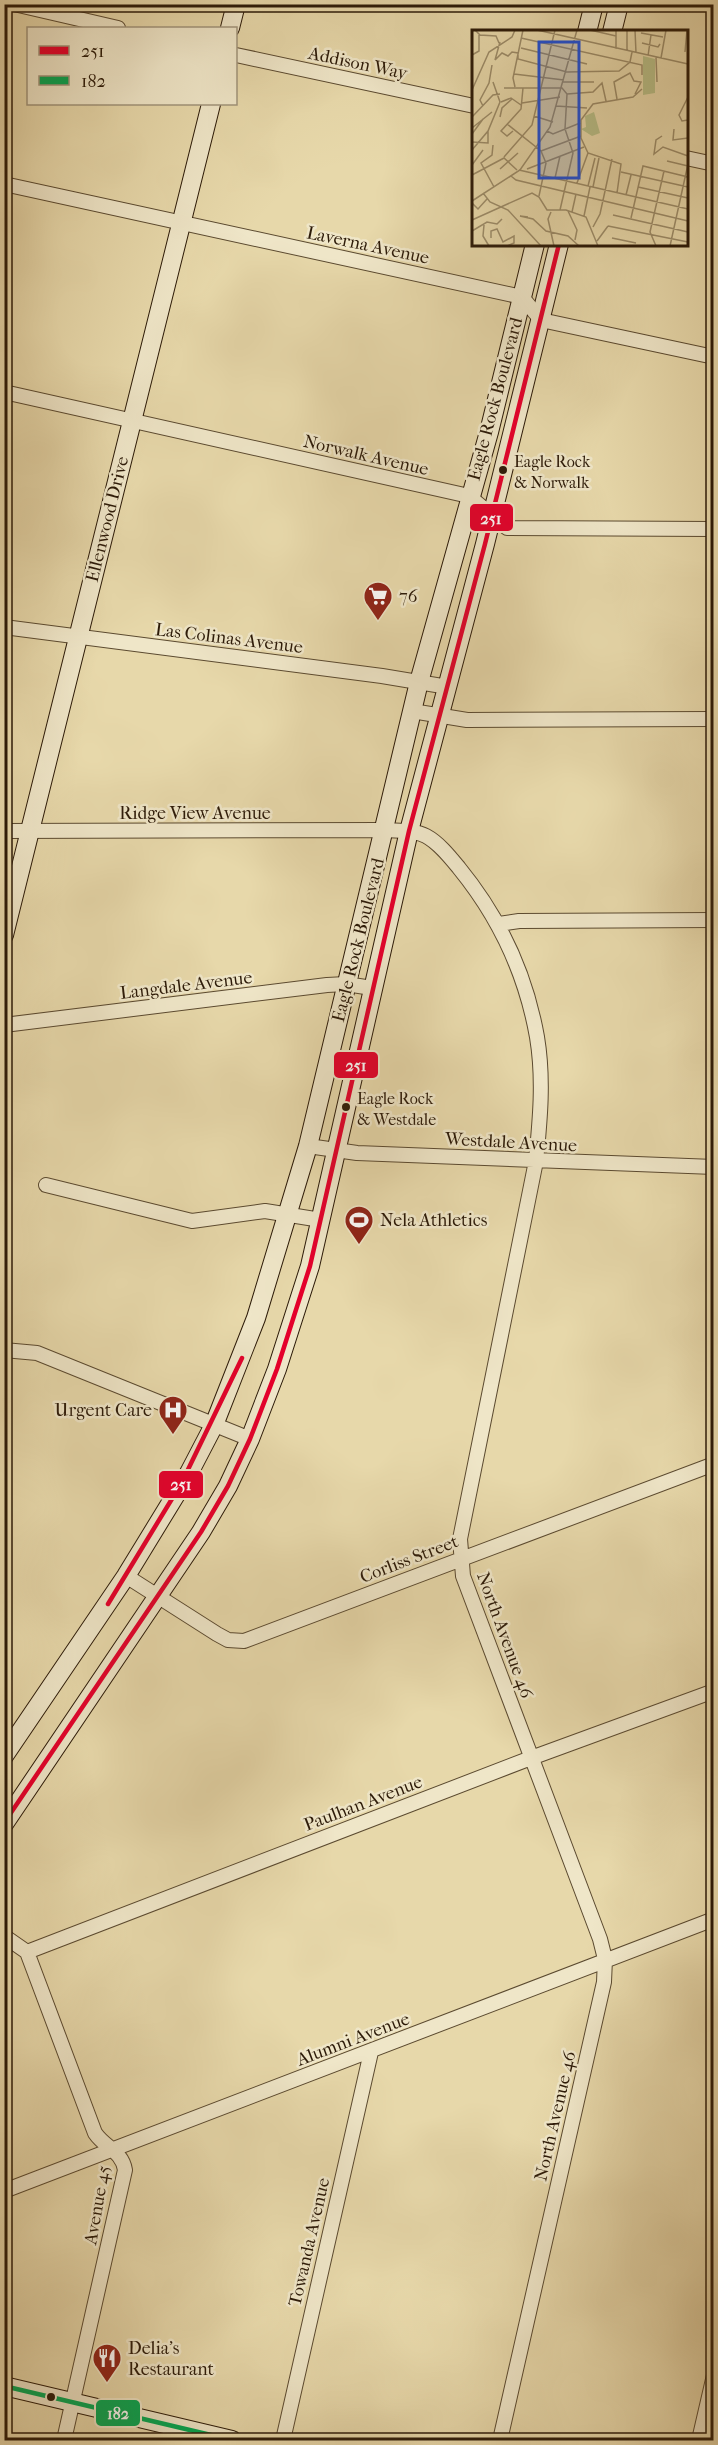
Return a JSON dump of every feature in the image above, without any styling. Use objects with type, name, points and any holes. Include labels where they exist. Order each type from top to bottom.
[{"type":"main road","points":[[230,27],[236,4]]},
{"type":"main road","points":[[588,30],[594,4]]},
{"type":"main road","points":[[612,30],[619,4]]},
{"type":"main road","name":"Ellenwood Drive","points":[[4,935],[211,105]]},
{"type":"main road","name":"Eagle Rock Boulevard","points":[[4,1756],[126,1576],[184,1482],[214,1425],[256,1318],[308,1146],[346,984],[386,830],[419,682],[469,496],[489,432],[535,246]]},
{"type":"main road","name":"Eagle Rock Boulevard","points":[[4,1824],[205,1527],[249,1440],[297,1313],[337,1152],[409,831],[492,516],[559,246]]},
{"type":"main road","points":[[4,2386],[232,2440]]},
{"type":"street","points":[[14,4],[114,27]]},
{"type":"street","name":"Addison Way","points":[[237,55],[472,105]]},
{"type":"street","points":[[688,158],[714,164]]},
{"type":"street","name":"Laverna Avenue","points":[[4,184],[522,297]]},
{"type":"street","points":[[522,297],[541,320],[714,357]]},
{"type":"street","name":"Norwalk Avenue","points":[[4,392],[469,496],[507,528],[714,529]]},
{"type":"street","name":"Las Colinas Avenue","points":[[4,627],[448,687]]},
{"type":"street","points":[[412,711],[467,720],[714,719]]},
{"type":"street","name":"Ridge View Avenue","points":[[4,831],[409,831]]},
{"type":"street","name":"North Avenue 46","points":[[409,831],[426,836],[454,862],[478,891],[499,924],[526,992],[537,1037],[541,1112],[536,1161],[460,1539],[461,1559],[463,1576],[600,1939],[605,1959],[604,1982],[500,2440]]},
{"type":"street","points":[[499,924],[519,921],[714,920]]},
{"type":"street","name":"Langdale Avenue","points":[[4,1025],[346,984],[372,988]]},
{"type":"street","name":"Westdale Avenue","points":[[308,1146],[337,1152],[714,1167]]},
{"type":"street","points":[[46,1185],[192,1221],[265,1211],[321,1220]]},
{"type":"street","points":[[4,1350],[37,1353],[249,1440]]},
{"type":"street","name":"Corliss Street","points":[[126,1576],[217,1635],[228,1640],[244,1641],[714,1464]]},
{"type":"street","name":"Paulhan Avenue","points":[[27,1952],[531,1758],[714,1691]]},
{"type":"street","name":"Alumni Avenue","points":[[4,2191],[714,1919]]},
{"type":"street","points":[[4,1936],[27,1952]]},
{"type":"street","name":"Avenue 45","points":[[27,1952],[95,2133],[100,2141],[114,2150],[124,2161],[125,2170],[64,2440]]},
{"type":"street","name":"Towanda Avenue","points":[[283,2440],[371,2052]]},
{"type":"street","points":[[699,2440],[714,2375]]},
{"type":"transit line","name":"251","points":[[4,1823],[201,1532],[228,1486],[250,1439],[277,1369],[310,1266],[409,831],[485,544],[559,246]]},
{"type":"transit line","name":"251","points":[[108,1604],[181,1484],[242,1358]]},
{"type":"transit line","name":"182","points":[[4,2386],[232,2440]]},
{"type":"place","name":"Eagle Rock & Norwalk","points":[[503,470]]},
{"type":"place","name":"76","points":[[378,622]]},
{"type":"place","name":"Eagle Rock & Westdale","points":[[346,1107]]},
{"type":"place","name":"Nela Athletics","points":[[359,1246]]},
{"type":"place","name":"Urgent Care","points":[[173,1436]]},
{"type":"place","name":"Delia's Restaurant","points":[[107,2384]]}]
